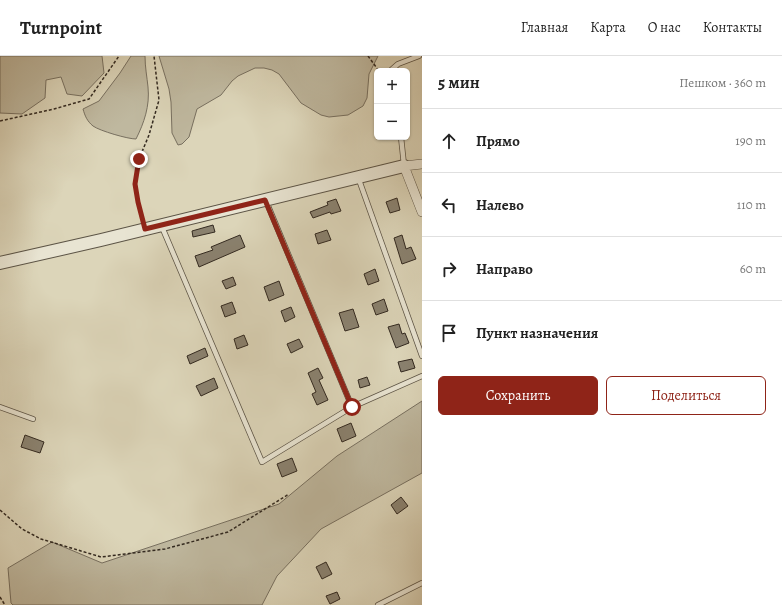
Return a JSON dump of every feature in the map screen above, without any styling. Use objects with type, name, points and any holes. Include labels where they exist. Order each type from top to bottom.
[{"type":"street","points":[[0,263],[404,166],[422,164]]},
{"type":"street","points":[[404,166],[422,212]]},
{"type":"lane","points":[[393,68],[398,64],[419,56]]},
{"type":"lane","points":[[401,140],[404,166]]},
{"type":"lane","points":[[358,178],[422,356]]},
{"type":"lane","points":[[265,200],[352,407]]},
{"type":"lane","points":[[162,225],[262,462],[352,407],[422,376]]},
{"type":"lane","points":[[0,407],[33,419]]},
{"type":"lane","points":[[378,605],[422,583]]},
{"type":"path","points":[[0,121],[54,109],[89,99],[120,56]]},
{"type":"path","points":[[145,229],[135,184],[139,159],[149,135],[159,100],[154,56]]},
{"type":"path","points":[[368,56],[378,68]]},
{"type":"path","points":[[0,510],[22,529],[41,539],[101,557],[165,549],[228,532],[289,494]]},
{"type":"path","points":[[0,597],[5,605]]},
{"type":"shaded area","points":[[0,56],[102,56],[104,73],[82,96],[67,94],[61,77],[46,80],[45,98],[22,114],[0,113]]},
{"type":"shaded area","points":[[131,56],[145,56],[148,87],[146,114],[136,139],[127,138],[93,126],[86,118],[83,109],[99,101]]},
{"type":"shaded area","points":[[159,56],[378,56],[369,74],[367,98],[363,106],[348,115],[329,117],[321,115],[301,103],[279,74],[264,68],[255,68],[238,76],[221,95],[197,109],[189,137],[182,144],[178,145],[172,133],[169,89]]},
{"type":"shaded area","points":[[422,401],[422,473],[321,529],[277,576],[262,605],[13,605],[11,603],[8,568],[52,542],[102,563],[279,504],[337,456]]},
{"type":"building","points":[[397,198],[400,210],[390,213],[386,202]]},
{"type":"building","points":[[336,199],[341,211],[331,214],[330,212],[313,218],[310,212],[328,205],[327,202]]},
{"type":"building","points":[[213,225],[215,232],[193,237],[192,231]]},
{"type":"building","points":[[327,230],[331,240],[318,244],[315,234]]},
{"type":"building","points":[[240,235],[245,247],[199,267],[195,256],[213,250],[211,247]]},
{"type":"building","points":[[402,235],[406,249],[411,247],[416,259],[402,264],[394,238]]},
{"type":"building","points":[[375,269],[379,281],[368,285],[364,274]]},
{"type":"building","points":[[233,277],[236,285],[226,289],[222,281]]},
{"type":"building","points":[[279,281],[284,295],[269,301],[264,287]]},
{"type":"building","points":[[384,299],[388,311],[376,315],[372,304]]},
{"type":"building","points":[[232,302],[236,313],[225,317],[221,306]]},
{"type":"building","points":[[291,307],[295,317],[285,322],[281,311]]},
{"type":"building","points":[[353,309],[359,327],[345,331],[339,313]]},
{"type":"building","points":[[399,324],[402,334],[405,333],[409,343],[396,348],[388,327]]},
{"type":"building","points":[[244,335],[248,345],[237,349],[234,339]]},
{"type":"building","points":[[299,339],[303,347],[291,353],[287,344]]},
{"type":"building","points":[[205,348],[208,356],[190,364],[187,356]]},
{"type":"building","points":[[412,359],[415,368],[401,372],[398,362]]},
{"type":"building","points":[[318,368],[323,378],[319,380],[328,400],[317,405],[312,394],[316,392],[308,373]]},
{"type":"building","points":[[367,377],[370,385],[360,388],[358,380]]},
{"type":"building","points":[[214,378],[218,388],[201,396],[196,386]]},
{"type":"building","points":[[351,423],[356,436],[342,442],[337,429]]},
{"type":"building","points":[[25,435],[44,442],[40,453],[21,447]]},
{"type":"building","points":[[292,458],[297,471],[282,477],[277,464]]},
{"type":"building","points":[[401,497],[408,506],[397,514],[391,505]]},
{"type":"building","points":[[326,562],[332,574],[322,579],[316,567]]},
{"type":"building","points":[[337,592],[340,599],[330,604],[326,596]]},
{"type":"route","points":[[139,159],[135,184],[145,229],[265,200],[352,407]]}]
